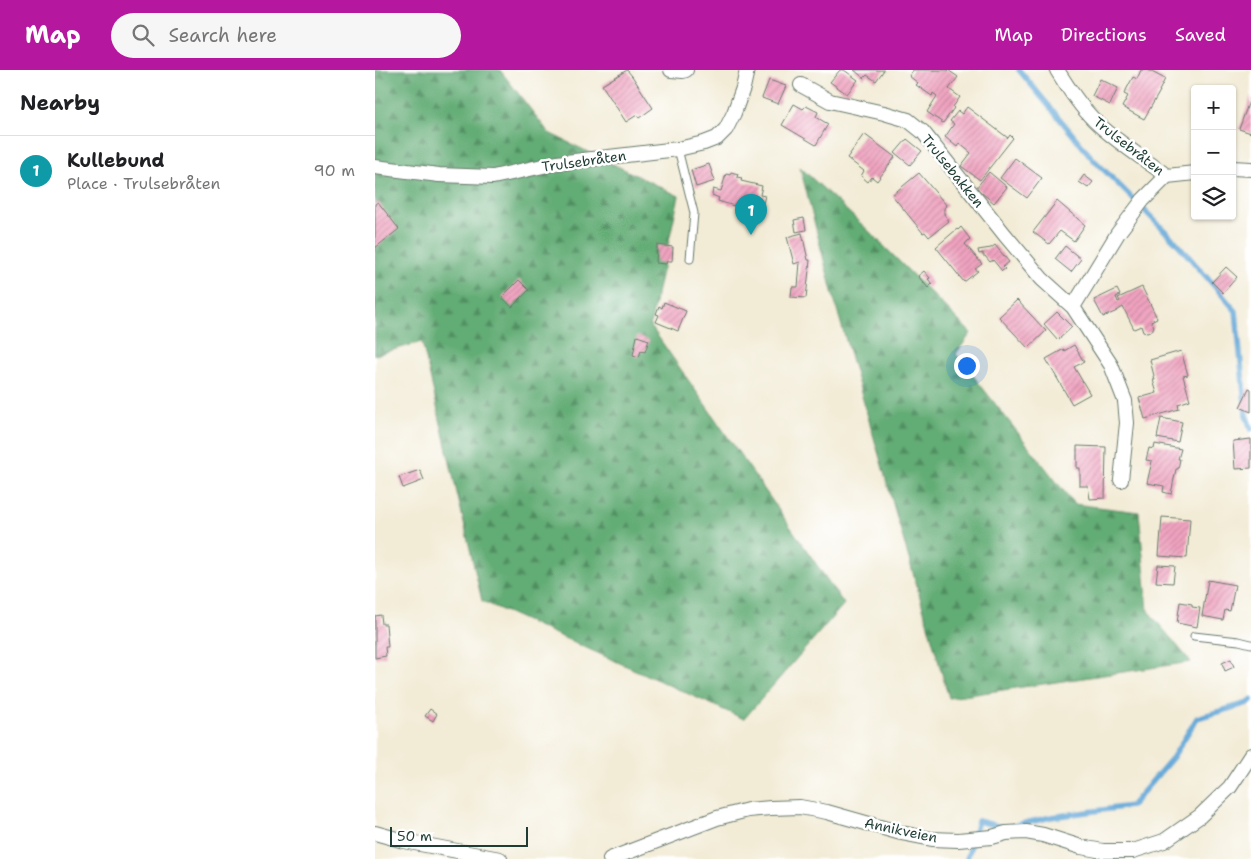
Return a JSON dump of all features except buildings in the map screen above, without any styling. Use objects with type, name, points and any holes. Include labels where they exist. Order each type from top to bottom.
[{"type":"street","points":[[671,70],[686,70]]},
{"type":"street","name":"Trulsebråten","points":[[375,167],[439,176],[493,177],[557,163],[678,149],[704,143],[717,138],[726,129],[734,113],[747,70]]},
{"type":"street","name":"Trulsebråten","points":[[1057,70],[1072,94],[1094,120],[1127,147],[1167,176],[1191,173]]},
{"type":"street","name":"Trulsebakken","points":[[801,85],[830,101],[908,120],[923,132],[1042,279],[1073,307],[1111,365],[1125,401],[1127,423],[1121,480]]},
{"type":"street","points":[[1236,168],[1251,169]]},
{"type":"street","points":[[1073,307],[1118,233],[1143,200],[1167,176]]},
{"type":"street","name":"Annikveien","points":[[610,859],[717,818],[748,810],[771,808],[800,808],[827,812],[901,833],[932,839],[958,840],[1026,832],[1103,851],[1133,851],[1164,841],[1200,816],[1230,786],[1251,755]]},
{"type":"street","points":[[375,833],[404,841],[500,859]]},
{"type":"lane","points":[[678,149],[694,213],[690,259]]},
{"type":"lane","points":[[1194,636],[1251,644]]},
{"type":"green space","points":[[375,70],[500,70],[549,133],[679,196],[650,325],[844,604],[744,719],[482,601],[422,342],[375,355]]},
{"type":"green space","points":[[800,167],[871,233],[971,333],[956,354],[1074,504],[1139,512],[1148,611],[1191,662],[949,698],[834,299]]},
{"type":"waterway","points":[[1019,70],[1093,159],[1176,242],[1236,311],[1246,415],[1251,429]]},
{"type":"waterway","points":[[967,859],[978,821],[1005,828],[1051,817],[1131,806],[1173,757],[1197,718],[1248,703],[1251,700]]},
{"type":"place","name":"Kullebund","points":[[751,235]]}]
